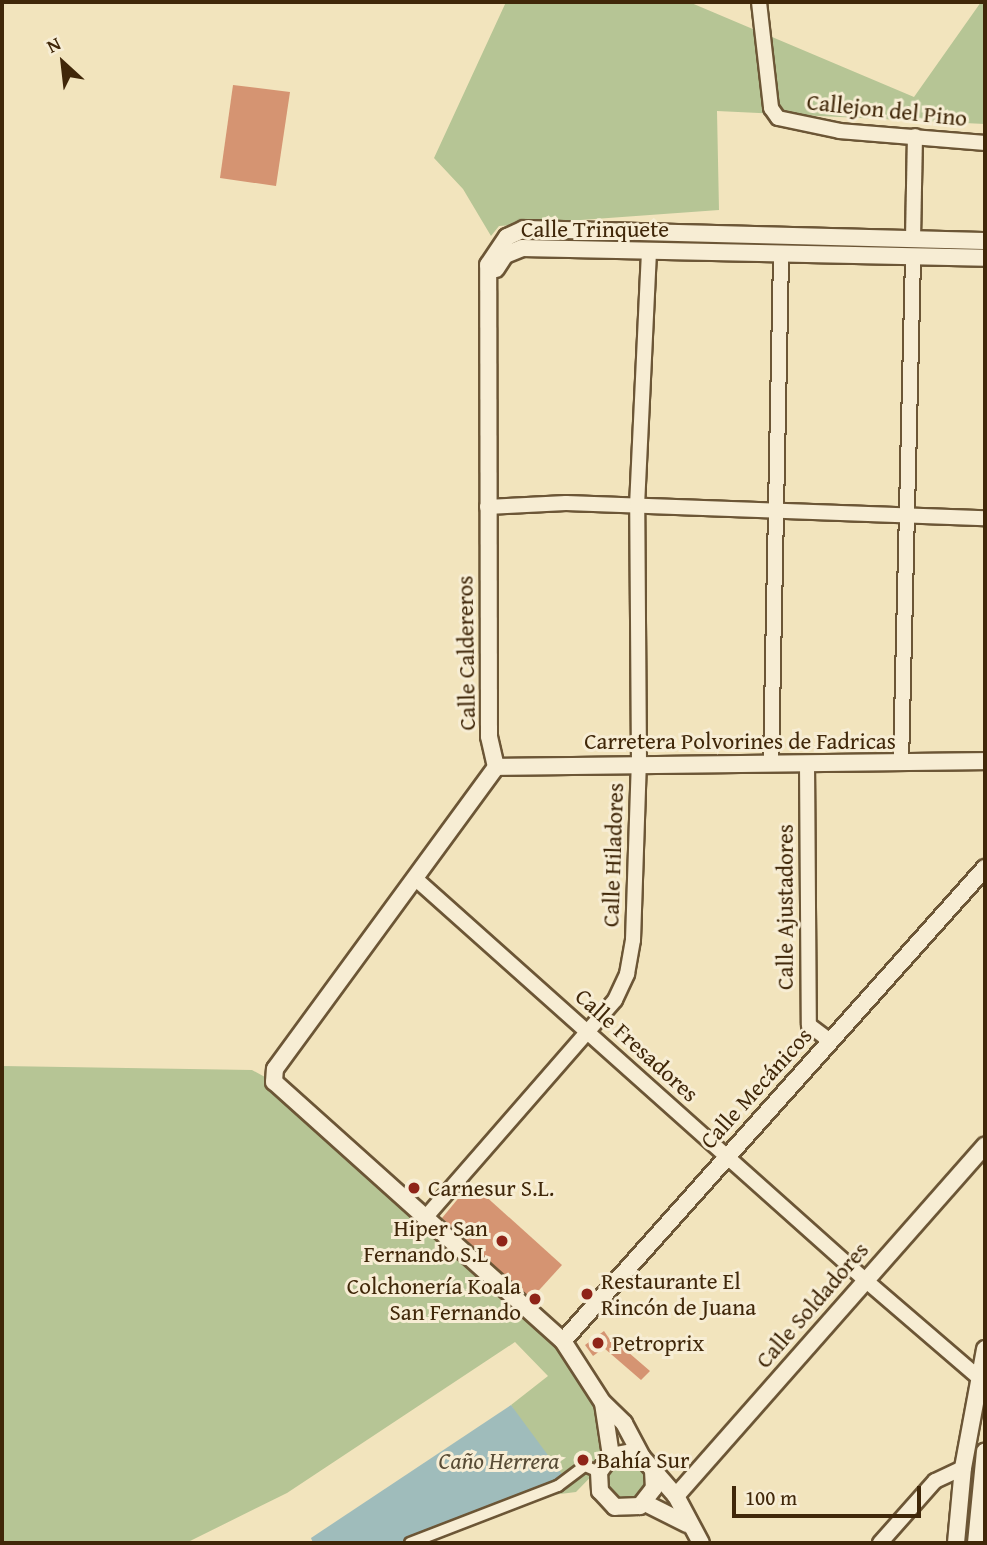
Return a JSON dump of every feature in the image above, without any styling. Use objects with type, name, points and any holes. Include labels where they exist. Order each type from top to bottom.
[{"type":"street","name":"Callejon del Pino","points":[[759,2],[771,108],[778,118],[840,131],[985,143]]},
{"type":"street","points":[[913,239],[915,136]]},
{"type":"street","name":"Calle Trinquete","points":[[489,275],[488,265],[497,249],[507,237],[524,229],[985,241]]},
{"type":"street","name":"Calle Trinquete","points":[[489,275],[505,255],[522,248],[985,258]]},
{"type":"street","name":"Calle Hiladores","points":[[425,1218],[615,1000],[627,974],[633,940],[639,764],[637,506],[649,251]]},
{"type":"street","points":[[771,763],[778,512],[780,254]]},
{"type":"street","points":[[901,763],[913,257]]},
{"type":"street","name":"Calle Caldereros","points":[[489,275],[489,736],[496,767]]},
{"type":"street","points":[[487,507],[637,506],[985,518]]},
{"type":"street","name":"Carretera Polvorines de Fadricas","points":[[496,767],[985,761]]},
{"type":"street","name":"Calle Ajustadores","points":[[807,763],[809,1025],[829,1040]]},
{"type":"street","points":[[496,767],[417,880],[275,1069],[274,1082],[563,1341],[603,1403],[624,1423],[642,1457],[676,1496],[687,1524],[701,1543]]},
{"type":"street","name":"Calle Mecánicos","points":[[563,1341],[985,868]]},
{"type":"street","name":"Calle Fresadores","points":[[417,880],[588,1030],[725,1157],[982,1378]]},
{"type":"street","name":"Calle Soldadores","points":[[676,1496],[864,1279],[985,1146]]},
{"type":"street","points":[[957,1543],[963,1468],[982,1378],[985,1349]]},
{"type":"street","points":[[603,1403],[611,1456]]},
{"type":"street","points":[[976,1543],[985,1451]]},
{"type":"street","points":[[642,1457],[632,1452],[611,1456],[599,1472],[600,1491],[615,1507],[632,1509],[645,1503],[654,1488],[653,1470]]},
{"type":"street","points":[[410,1543],[558,1486],[584,1466],[599,1472]]},
{"type":"street","points":[[880,1543],[935,1480],[963,1468]]},
{"type":"street","points":[[645,1503],[687,1524]]},
{"type":"green space","points":[[506,2],[689,2],[914,97],[981,2],[985,2],[985,124],[717,111],[719,210],[499,226],[491,236],[463,189],[434,158]]},
{"type":"green space","points":[[2,1066],[252,1070],[274,1082],[563,1341],[603,1403],[611,1456],[576,1492],[552,1495],[580,1475],[558,1486],[511,1405],[548,1376],[515,1342],[287,1493],[186,1543],[2,1543]]},
{"type":"green space","points":[[627,1462],[640,1468],[646,1481],[640,1494],[627,1500],[614,1494],[608,1481],[614,1468]]},
{"type":"water","name":"Caño Herrera","points":[[511,1405],[564,1477],[401,1543],[313,1543],[311,1538]]},
{"type":"building","points":[[233,85],[290,92],[276,186],[220,178]]},
{"type":"building","name":"Hiper San Fernando S.L","points":[[471,1183],[562,1265],[531,1299],[442,1218]]},
{"type":"building","points":[[604,1331],[617,1350],[621,1346],[650,1371],[641,1380],[604,1348],[593,1356],[585,1345]]},
{"type":"place","name":"Carnesur S.L.","points":[[414,1188]]},
{"type":"place","name":"Hiper San Fernando S.L","points":[[502,1241]]},
{"type":"place","name":"Restaurante El Rincón de Juana","points":[[587,1294]]},
{"type":"place","name":"Colchonería Koala San Fernando","points":[[535,1299]]},
{"type":"place","name":"Petroprix","points":[[598,1343]]},
{"type":"place","name":"Bahía Sur","points":[[583,1460]]}]
